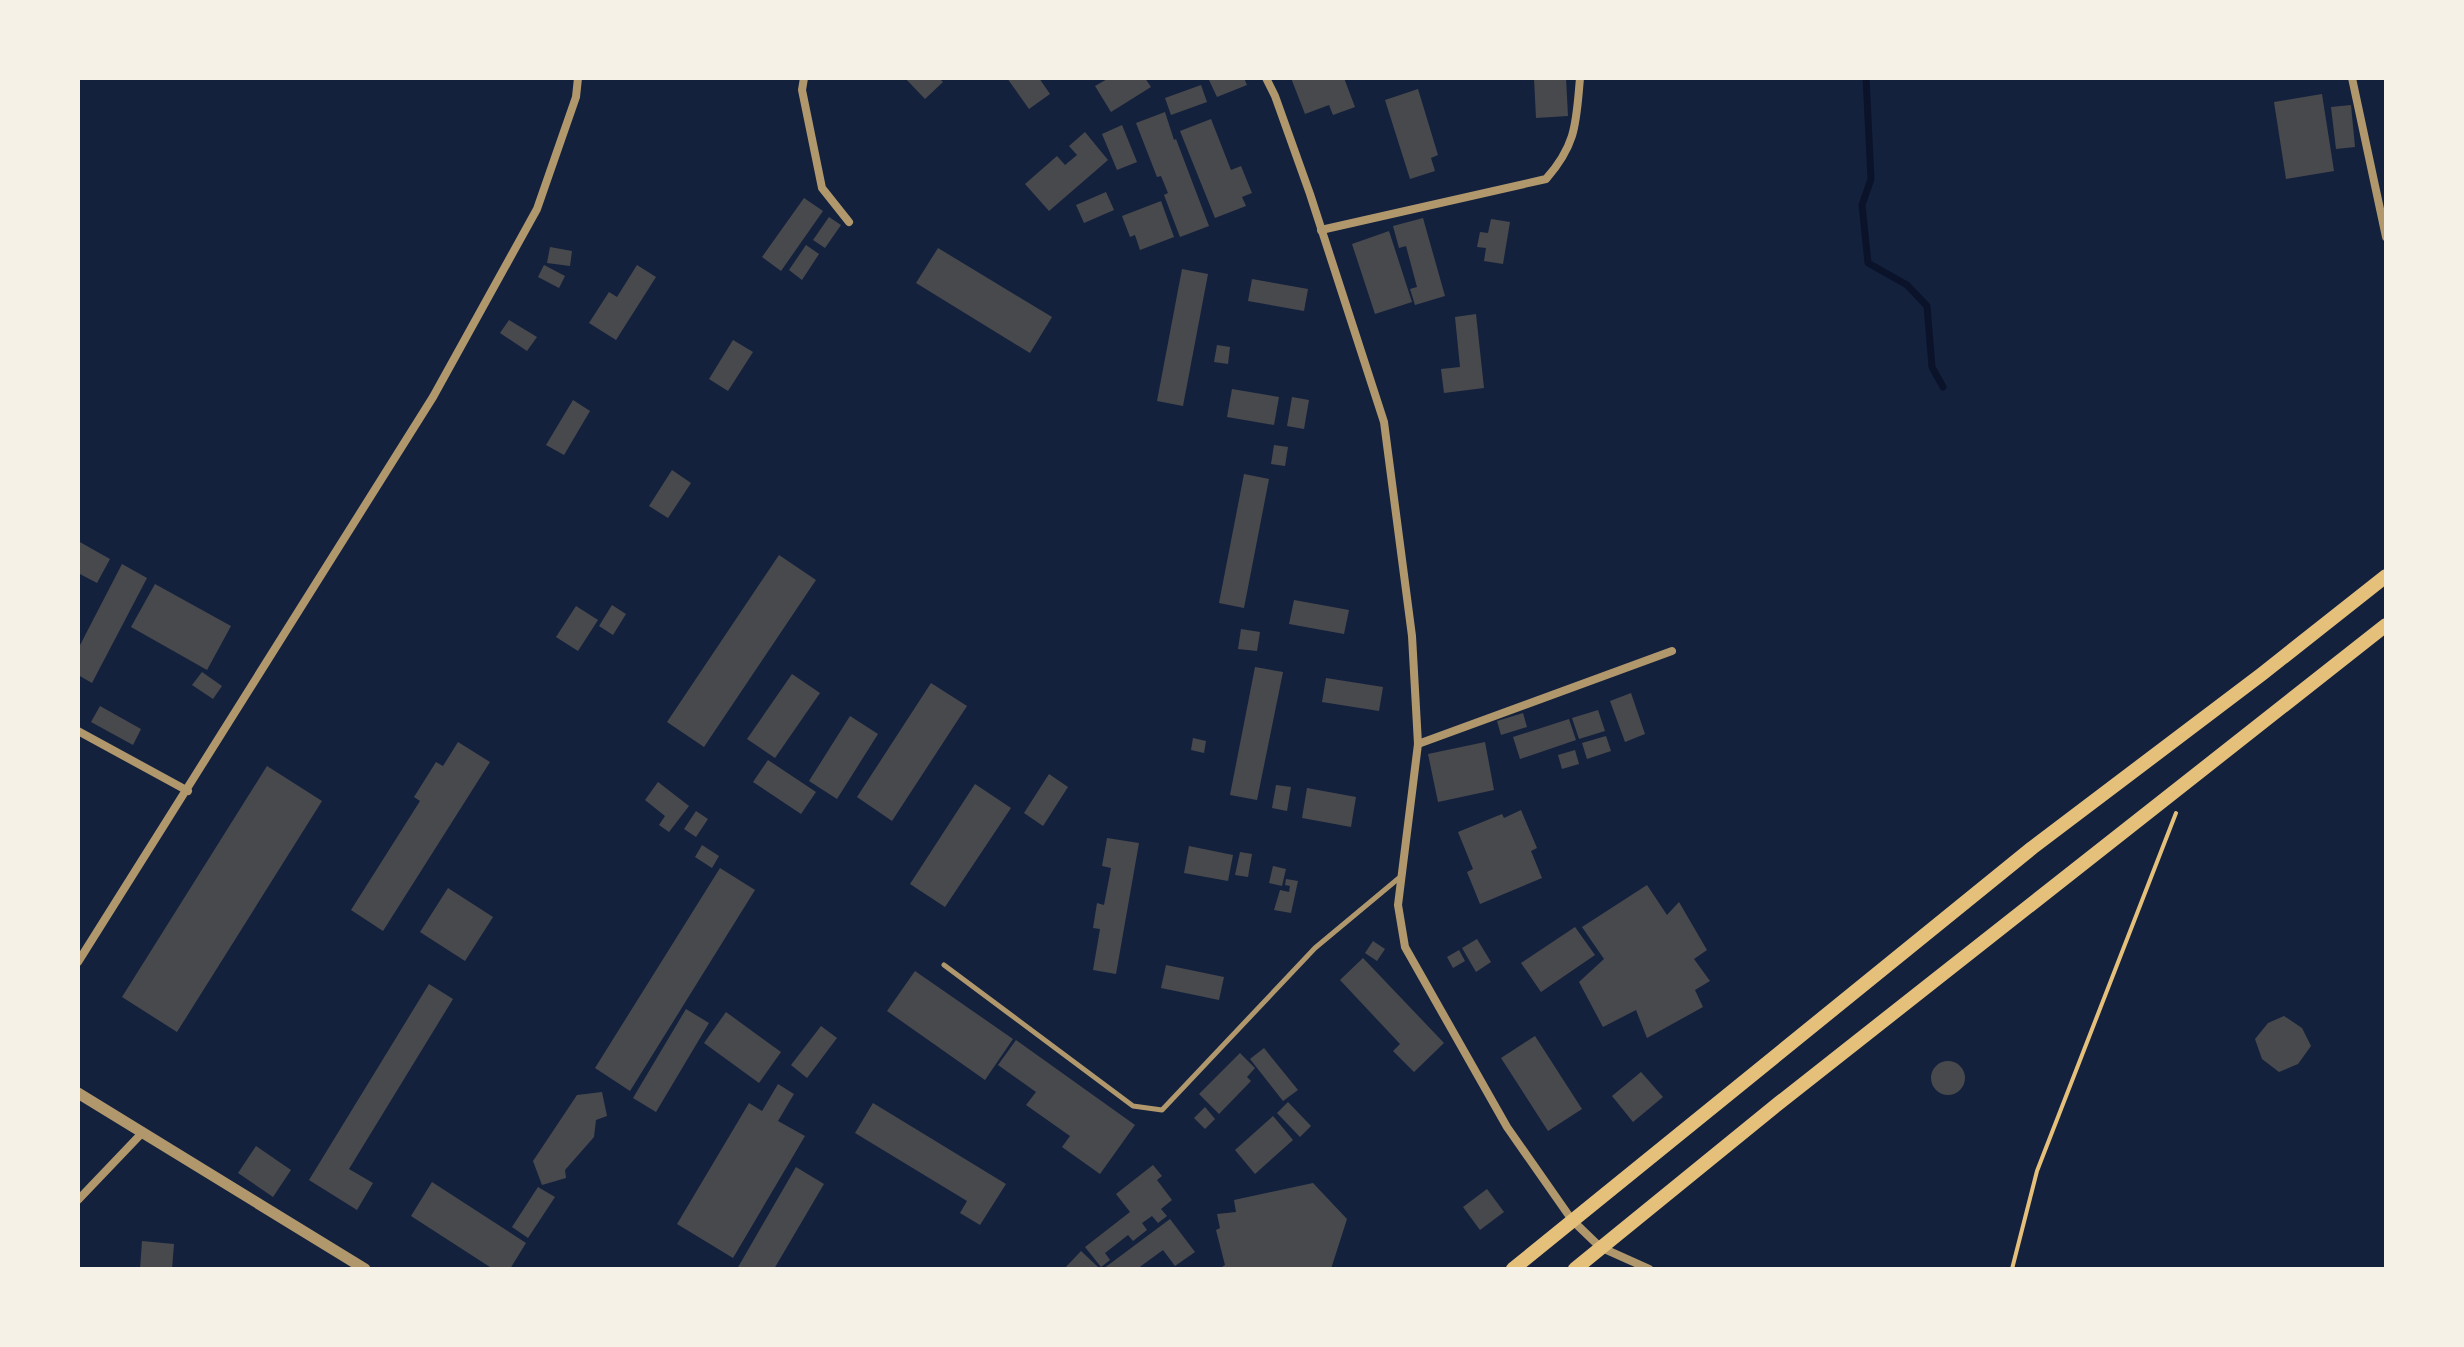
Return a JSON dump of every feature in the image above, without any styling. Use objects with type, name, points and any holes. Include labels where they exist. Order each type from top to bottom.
[{"type":"main road","points":[[1513,1269],[2032,848],[2386,576]]},
{"type":"main road","points":[[1575,1269],[1779,1103],[2386,625]]},
{"type":"street","points":[[78,962],[433,397],[537,209],[576,97],[578,78]]},
{"type":"street","points":[[804,78],[802,90],[822,188],[849,222]]},
{"type":"street","points":[[1266,78],[1321,230],[1384,422],[1412,636],[1418,744],[1398,905],[1405,947],[1507,1127],[1572,1220],[1600,1247],[1649,1269]]},
{"type":"street","points":[[1321,230],[1546,179],[1563,160],[1576,128],[1580,78]]},
{"type":"street","points":[[2352,78],[2386,237]]},
{"type":"street","points":[[1418,744],[1672,651]]},
{"type":"street","points":[[78,731],[188,791]]},
{"type":"street","points":[[78,1093],[365,1269]]},
{"type":"street","points":[[78,1200],[142,1133]]},
{"type":"lane","points":[[944,965],[1133,1106],[1162,1110],[1315,948],[1400,877]]},
{"type":"path","points":[[2012,1269],[2037,1171],[2188,783]]},
{"type":"building","points":[[905,78],[939,78],[943,82],[925,99]]},
{"type":"building","points":[[1007,78],[1039,78],[1050,94],[1029,109]]},
{"type":"building","points":[[1109,78],[1145,78],[1151,87],[1111,112],[1095,86]]},
{"type":"building","points":[[1244,78],[1247,85],[1217,97],[1209,80]]},
{"type":"building","points":[[1291,78],[1344,78],[1355,107],[1333,115],[1329,105],[1305,114]]},
{"type":"building","points":[[1534,78],[1566,78],[1568,116],[1536,118]]},
{"type":"building","points":[[1201,85],[1207,102],[1171,115],[1165,98]]},
{"type":"building","points":[[1418,89],[1438,155],[1431,158],[1435,171],[1410,179],[1385,100]]},
{"type":"building","points":[[2322,94],[2334,171],[2286,179],[2274,102]]},
{"type":"building","points":[[2351,105],[2355,147],[2336,149],[2331,107]]},
{"type":"building","points":[[1165,112],[1209,226],[1180,237],[1164,195],[1168,193],[1161,176],[1157,177],[1136,123]]},
{"type":"building","points":[[1211,119],[1231,170],[1241,166],[1252,193],[1242,197],[1246,206],[1215,218],[1180,131]]},
{"type":"building","points":[[1122,125],[1137,162],[1117,170],[1102,134]]},
{"type":"building","points":[[1085,132],[1108,160],[1049,211],[1025,184],[1057,156],[1065,165],[1077,155],[1069,146]]},
{"type":"building","points":[[1106,192],[1114,210],[1084,223],[1076,205]]},
{"type":"building","points":[[804,198],[823,211],[781,271],[762,257]]},
{"type":"building","points":[[1161,201],[1174,237],[1140,250],[1135,235],[1130,237],[1122,216]]},
{"type":"building","points":[[829,217],[841,225],[825,248],[813,240]]},
{"type":"building","points":[[1423,218],[1445,296],[1415,305],[1410,289],[1417,287],[1406,246],[1399,248],[1393,226]]},
{"type":"building","points":[[1491,219],[1510,222],[1503,264],[1484,261],[1486,248],[1477,247],[1480,232],[1488,233]]},
{"type":"building","points":[[1389,231],[1412,302],[1375,314],[1352,244]]},
{"type":"building","points":[[806,245],[819,254],[802,280],[789,270]]},
{"type":"building","points":[[550,247],[572,251],[570,266],[547,263]]},
{"type":"building","points":[[938,248],[1052,317],[1030,353],[916,283]]},
{"type":"building","points":[[544,265],[565,276],[559,288],[538,277]]},
{"type":"building","points":[[637,265],[656,277],[616,340],[589,323],[609,292],[617,297]]},
{"type":"building","points":[[1182,269],[1208,274],[1183,406],[1157,401]]},
{"type":"building","points":[[1252,279],[1308,289],[1304,311],[1248,301]]},
{"type":"building","points":[[1476,314],[1484,388],[1444,393],[1441,369],[1460,367],[1455,317]]},
{"type":"building","points":[[509,320],[537,337],[527,351],[500,333]]},
{"type":"building","points":[[733,340],[753,352],[728,391],[709,379]]},
{"type":"building","points":[[1217,345],[1230,347],[1228,364],[1214,362]]},
{"type":"building","points":[[1232,389],[1279,397],[1274,425],[1227,417]]},
{"type":"building","points":[[1292,397],[1309,400],[1304,429],[1287,426]]},
{"type":"building","points":[[573,400],[590,411],[564,455],[546,445]]},
{"type":"building","points":[[1274,445],[1288,447],[1285,466],[1271,464]]},
{"type":"building","points":[[672,470],[691,483],[668,518],[649,506]]},
{"type":"building","points":[[1244,474],[1269,479],[1244,608],[1219,603]]},
{"type":"building","points":[[78,541],[110,559],[97,583],[78,573]]},
{"type":"building","points":[[779,555],[816,580],[704,747],[667,722]]},
{"type":"building","points":[[122,564],[147,578],[92,683],[78,675],[78,649]]},
{"type":"building","points":[[155,584],[231,626],[207,670],[131,627]]},
{"type":"building","points":[[1294,600],[1349,610],[1344,634],[1289,624]]},
{"type":"building","points":[[612,605],[626,614],[613,635],[599,626]]},
{"type":"building","points":[[576,606],[598,620],[578,651],[556,637]]},
{"type":"building","points":[[1241,629],[1260,632],[1257,651],[1238,649]]},
{"type":"building","points":[[1255,667],[1283,672],[1257,800],[1230,795]]},
{"type":"building","points":[[202,672],[222,686],[213,699],[192,685]]},
{"type":"building","points":[[792,674],[820,693],[775,758],[747,739]]},
{"type":"building","points":[[1326,678],[1383,687],[1379,711],[1322,702]]},
{"type":"building","points":[[931,683],[967,706],[892,821],[857,797]]},
{"type":"building","points":[[1631,693],[1645,734],[1625,742],[1610,701]]},
{"type":"building","points":[[100,706],[141,729],[133,745],[91,722]]},
{"type":"building","points":[[1598,710],[1605,731],[1579,739],[1572,718]]},
{"type":"building","points":[[1523,713],[1527,727],[1501,735],[1497,721]]},
{"type":"building","points":[[850,716],[878,734],[837,799],[809,781]]},
{"type":"building","points":[[1569,719],[1576,740],[1520,759],[1513,737]]},
{"type":"building","points":[[1606,736],[1611,751],[1587,759],[1582,743]]},
{"type":"building","points":[[1193,738],[1206,741],[1204,753],[1191,750]]},
{"type":"building","points":[[458,742],[490,762],[383,931],[351,910],[420,801],[414,797],[436,762],[443,766]]},
{"type":"building","points":[[1485,742],[1494,790],[1438,802],[1428,754]]},
{"type":"building","points":[[1575,750],[1579,764],[1562,769],[1558,755]]},
{"type":"building","points":[[768,760],[816,792],[801,814],[753,782]]},
{"type":"building","points":[[267,766],[322,801],[177,1032],[122,997]]},
{"type":"building","points":[[1049,774],[1068,787],[1043,826],[1024,813]]},
{"type":"building","points":[[658,782],[689,806],[669,832],[659,825],[665,816],[645,800]]},
{"type":"building","points":[[975,784],[1011,808],[945,907],[910,884]]},
{"type":"building","points":[[1276,785],[1291,787],[1287,811],[1272,808]]},
{"type":"building","points":[[1307,788],[1356,797],[1351,827],[1302,818]]},
{"type":"building","points":[[1521,810],[1537,848],[1531,851],[1542,878],[1480,904],[1467,872],[1473,869],[1458,832],[1502,814],[1504,818]]},
{"type":"building","points":[[696,811],[708,819],[696,837],[684,829]]},
{"type":"building","points":[[1107,838],[1139,843],[1116,974],[1093,970],[1100,929],[1093,928],[1097,903],[1104,905],[1111,868],[1102,866]]},
{"type":"building","points":[[702,845],[719,856],[712,868],[695,857]]},
{"type":"building","points":[[1189,846],[1233,855],[1228,881],[1184,873]]},
{"type":"building","points":[[1240,852],[1252,854],[1248,877],[1235,875]]},
{"type":"building","points":[[1273,866],[1286,869],[1282,886],[1269,883]]},
{"type":"building","points":[[720,868],[755,890],[630,1091],[595,1068]]},
{"type":"building","points":[[1286,879],[1298,881],[1291,913],[1274,910],[1280,890],[1289,892]]},
{"type":"building","points":[[1647,885],[1667,915],[1679,902],[1707,950],[1694,959],[1710,981],[1695,990],[1703,1007],[1647,1038],[1636,1010],[1603,1027],[1579,982],[1604,959],[1582,927]]},
{"type":"building","points":[[448,888],[493,917],[465,961],[420,932]]},
{"type":"building","points":[[1575,927],[1595,955],[1541,992],[1521,963]]},
{"type":"building","points":[[1477,939],[1491,962],[1476,972],[1462,948]]},
{"type":"building","points":[[1373,941],[1385,949],[1377,961],[1365,953]]},
{"type":"building","points":[[1459,950],[1465,961],[1453,968],[1447,957]]},
{"type":"building","points":[[1363,958],[1444,1043],[1414,1072],[1393,1051],[1400,1044],[1340,980]]},
{"type":"building","points":[[1166,965],[1224,977],[1219,1000],[1161,988]]},
{"type":"building","points":[[915,971],[1013,1039],[985,1080],[887,1011]]},
{"type":"building","points":[[429,984],[453,999],[349,1169],[373,1183],[357,1210],[309,1180]]},
{"type":"building","points":[[686,1009],[709,1023],[656,1112],[633,1098]]},
{"type":"building","points":[[726,1012],[781,1052],[759,1083],[704,1043]]},
{"type":"building","points":[[2284,1016],[2302,1028],[2311,1046],[2298,1064],[2279,1072],[2262,1059],[2255,1039],[2268,1023]]},
{"type":"building","points":[[821,1026],[837,1038],[807,1078],[791,1065]]},
{"type":"building","points":[[1535,1036],[1582,1109],[1548,1131],[1501,1058]]},
{"type":"building","points":[[1016,1040],[1135,1125],[1100,1174],[1062,1147],[1070,1136],[1026,1105],[1036,1092],[998,1065]]},
{"type":"building","points":[[1264,1048],[1298,1090],[1283,1101],[1250,1059]]},
{"type":"building","points":[[1240,1053],[1255,1068],[1247,1077],[1251,1081],[1219,1114],[1199,1094]]},
{"type":"building","points":[[1948,1061],[1960,1066],[1965,1078],[1960,1090],[1948,1095],[1936,1090],[1931,1078],[1936,1066]]},
{"type":"building","points":[[1641,1072],[1663,1097],[1633,1122],[1612,1096]]},
{"type":"building","points":[[778,1084],[794,1094],[778,1121],[805,1136],[733,1258],[677,1224],[749,1103],[762,1111]]},
{"type":"building","points":[[602,1092],[607,1116],[596,1120],[594,1137],[565,1170],[566,1178],[542,1185],[533,1161],[577,1095]]},
{"type":"building","points":[[1288,1102],[1311,1126],[1300,1137],[1277,1113]]},
{"type":"building","points":[[873,1103],[1006,1184],[980,1225],[960,1213],[967,1201],[855,1133]]},
{"type":"building","points":[[1205,1107],[1215,1119],[1205,1129],[1194,1118]]},
{"type":"building","points":[[1273,1116],[1293,1140],[1255,1174],[1235,1150]]},
{"type":"building","points":[[256,1146],[291,1170],[273,1197],[238,1173]]},
{"type":"building","points":[[1153,1165],[1162,1176],[1157,1180],[1172,1200],[1161,1209],[1167,1216],[1158,1223],[1152,1216],[1142,1223],[1147,1230],[1133,1241],[1128,1235],[1105,1253],[1110,1260],[1101,1267],[1085,1247],[1130,1212],[1116,1194]]},
{"type":"building","points":[[796,1167],[824,1184],[774,1269],[737,1269]]},
{"type":"building","points":[[432,1182],[526,1243],[510,1269],[493,1269],[411,1216]]},
{"type":"building","points":[[1313,1183],[1347,1219],[1331,1269],[1219,1269],[1225,1265],[1216,1230],[1220,1228],[1217,1214],[1236,1212],[1234,1200]]},
{"type":"building","points":[[538,1187],[555,1197],[528,1238],[512,1227]]},
{"type":"building","points":[[1487,1189],[1504,1212],[1480,1230],[1463,1207]]},
{"type":"building","points":[[1170,1219],[1195,1252],[1175,1266],[1163,1250],[1137,1269],[1103,1269]]},
{"type":"building","points":[[142,1241],[174,1244],[172,1269],[140,1269]]},
{"type":"building","points":[[1081,1251],[1098,1267],[1064,1269]]},
{"type":"waterway","points":[[1866,78],[1871,179],[1862,205],[1868,263],[1907,285],[1927,306],[1932,367],[1943,387]]}]
